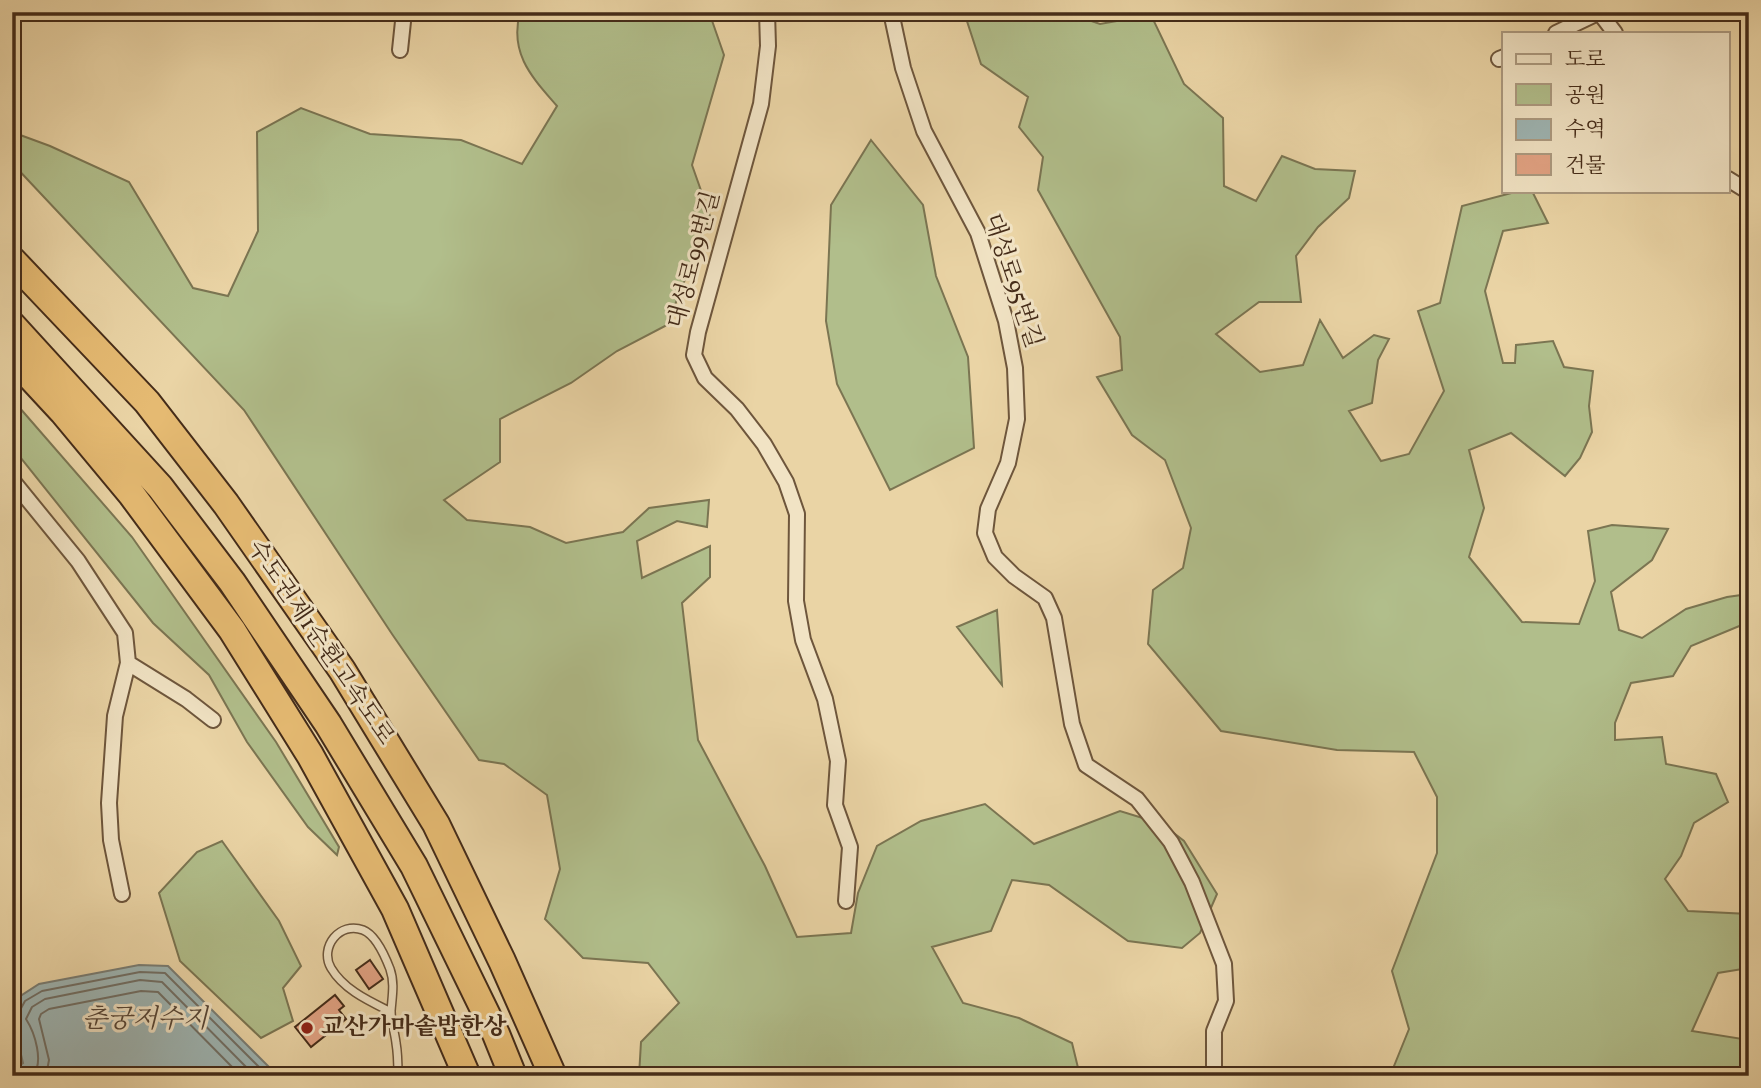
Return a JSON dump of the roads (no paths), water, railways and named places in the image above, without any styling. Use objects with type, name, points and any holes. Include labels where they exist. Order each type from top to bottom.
[{"type":"highway","name":"수도권제1순환고속도로","points":[[12,260],[147,402],[226,504],[342,670],[436,824],[502,961],[553,1076]]},
{"type":"highway","name":"수도권제1순환고속도로","points":[[12,325],[160,487],[232,582],[328,724],[414,866],[496,1034],[513,1076]]},
{"type":"highway","points":[[12,357],[63,412],[132,495],[232,630],[310,755],[395,909],[467,1076]]},
{"type":"street","points":[[400,50],[404,12]]},
{"type":"street","name":"대성로99번길","points":[[767,12],[768,46],[761,104],[694,355],[705,378],[737,408],[764,444],[786,482],[797,514],[796,601],[803,640],[825,699],[838,761],[835,805],[850,847],[846,901]]},
{"type":"street","name":"대성로95번길","points":[[891,12],[903,68],[925,131],[978,233],[1006,321],[1015,368],[1017,419],[1008,463],[988,509],[985,533],[995,557],[1014,576],[1045,598],[1054,618],[1072,724],[1086,765],[1138,799],[1171,842],[1192,882],[1224,964],[1226,1001],[1214,1031],[1214,1076]]},
{"type":"street","points":[[1558,32],[1600,12],[1614,32]]},
{"type":"street","points":[[1730,180],[1749,192]]},
{"type":"street","points":[[12,480],[78,561],[125,633],[128,663],[115,716],[109,803],[111,840],[122,894]]},
{"type":"street","points":[[128,663],[155,677],[213,720]]},
{"type":"lane","points":[[391,1012],[360,996],[341,981],[329,965],[330,940],[341,931],[355,928],[364,930],[374,938],[391,970],[391,1012],[397,1047],[398,1076]]},
{"type":"water","name":"춘궁저수지","points":[[139,965],[168,966],[278,1076],[12,1076],[12,1071],[23,1063],[12,1017],[19,997],[39,984]]},
{"type":"place","name":"교산가마솥밥한상","points":[[307,1028]]}]
